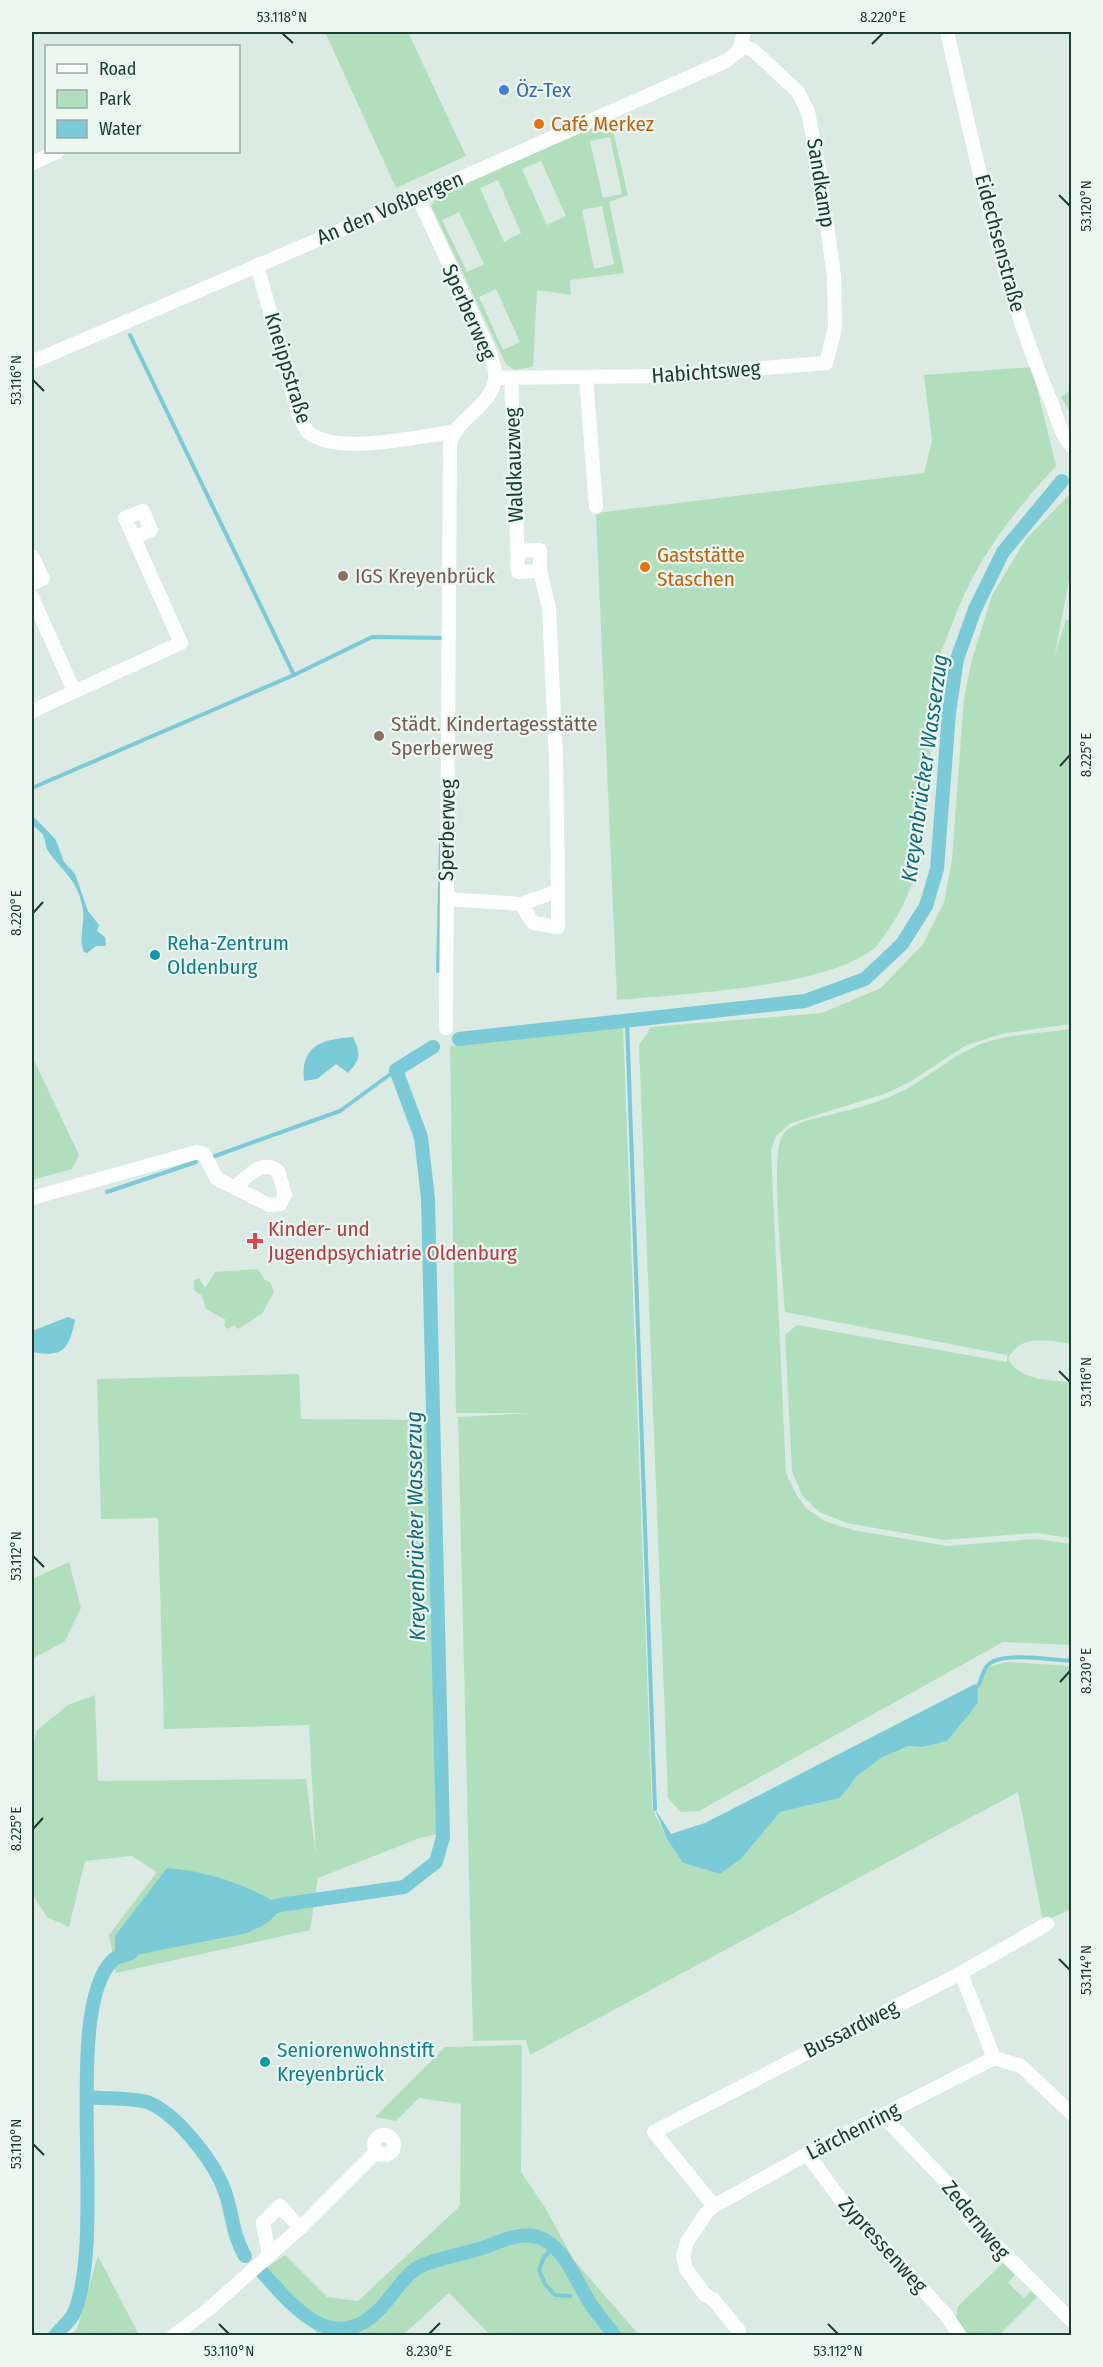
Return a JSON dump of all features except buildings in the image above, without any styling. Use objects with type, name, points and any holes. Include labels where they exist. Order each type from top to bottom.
[{"type":"street","points":[[742,46],[744,32]]},
{"type":"street","name":"Eidechsenstraße","points":[[947,32],[987,206],[1010,286],[1036,366],[1063,437],[1071,447]]},
{"type":"street","name":"An den Voßbergen","points":[[32,362],[418,197],[726,61],[742,46]]},
{"type":"street","name":"Sandkamp","points":[[742,46],[753,50],[798,92],[808,112],[819,168],[834,276],[835,328],[826,363]]},
{"type":"street","points":[[32,163],[55,153]]},
{"type":"street","name":"Sperberweg","points":[[418,197],[491,355],[496,378],[481,406],[452,432],[450,444],[446,1028]]},
{"type":"street","name":"Kneippstraße","points":[[257,265],[298,413],[307,432],[327,442],[350,444],[452,432]]},
{"type":"street","name":"Habichtsweg","points":[[496,378],[664,376],[826,363]]},
{"type":"street","points":[[586,377],[596,507]]},
{"type":"street","name":"Waldkauzweg","points":[[511,378],[518,572],[540,571]]},
{"type":"street","points":[[32,711],[182,643],[134,538]]},
{"type":"street","name":"Waldkauzweg","points":[[517,551],[540,550],[540,571],[549,608],[556,759],[558,927],[533,923],[520,904]]},
{"type":"street","points":[[32,556],[43,579],[32,584]]},
{"type":"street","points":[[32,597],[74,691]]},
{"type":"street","points":[[447,899],[520,904],[548,897],[558,891]]},
{"type":"street","points":[[32,1198],[197,1152],[204,1154],[217,1179],[236,1187]]},
{"type":"street","name":"Bussardweg","points":[[714,2206],[654,2132],[961,1973],[1047,1924]]},
{"type":"street","points":[[961,1973],[994,2058],[1021,2066],[1071,2114]]},
{"type":"street","name":"Lärchenring","points":[[740,2336],[713,2299],[705,2295],[686,2269],[683,2256],[687,2242],[707,2212],[807,2154],[994,2058]]},
{"type":"street","name":"Zedernweg","points":[[883,2116],[962,2199],[969,2218],[1071,2321]]},
{"type":"street","points":[[173,2336],[209,2309],[300,2228],[376,2152]]},
{"type":"street","name":"Zypressenweg","points":[[807,2154],[841,2200],[946,2315],[960,2336]]},
{"type":"street","points":[[270,2254],[263,2223],[280,2206],[300,2228]]},
{"type":"green space","points":[[325,32],[408,32],[466,156],[396,188]]},
{"type":"green space","points":[[610,118],[628,195],[609,202],[624,273],[570,280],[571,295],[537,290],[533,367],[514,370],[506,364],[431,206],[437,197]],"holes":[[[610,137],[622,194],[603,198],[590,141]],[[541,161],[566,216],[547,225],[522,169]],[[498,180],[521,233],[504,242],[480,188]],[[602,206],[614,264],[594,269],[582,210]],[[459,212],[484,264],[467,272],[442,220]],[[496,289],[520,342],[503,350],[479,297]]]},
{"type":"green space","points":[[1032,367],[1056,466],[1023,503],[982,561],[960,603],[943,646],[934,698],[923,839],[916,872],[904,904],[886,933],[872,950],[849,963],[820,973],[786,981],[713,992],[617,1000],[596,513],[924,473],[932,441],[924,375]]},
{"type":"green space","points":[[1071,390],[1071,414],[1061,397]]},
{"type":"green space","points":[[1071,493],[1071,569],[1055,654],[1066,620],[1071,620],[1071,1024],[1001,1034],[965,1046],[910,1082],[887,1093],[791,1123],[776,1136],[771,1150],[786,1473],[796,1494],[806,1508],[825,1521],[853,1530],[947,1546],[1036,1539],[1071,1544],[1071,1645],[1003,1642],[699,1811],[681,1812],[668,1798],[639,1045],[651,1027],[822,1013],[881,988],[923,944],[944,902],[952,860],[964,698],[972,660],[992,595],[1026,539]]},
{"type":"green space","points":[[623,1024],[652,1808],[667,1839],[683,1863],[720,1874],[741,1859],[780,1812],[840,1798],[857,1776],[881,1758],[908,1746],[922,1747],[978,1703],[978,1687],[989,1667],[1007,1662],[1071,1666],[1071,1909],[1043,1922],[1018,1792],[530,2055],[526,2040],[473,2041],[458,1417],[532,1413],[456,1413],[450,1046]]},
{"type":"green space","points":[[1071,1029],[1071,1344],[1036,1340],[1021,1345],[1008,1358],[1012,1365],[1027,1375],[1045,1380],[1071,1382],[1071,1538],[1036,1533],[944,1540],[847,1523],[819,1512],[802,1495],[792,1471],[785,1335],[797,1325],[1007,1362],[1007,1355],[785,1312],[777,1192],[777,1167],[782,1136],[789,1128],[805,1121],[864,1106],[898,1093],[981,1044],[1014,1036]]},
{"type":"green space","points":[[32,1056],[79,1155],[72,1169],[32,1180]]},
{"type":"green space","points":[[258,1269],[265,1280],[270,1282],[274,1292],[262,1314],[238,1329],[234,1325],[227,1329],[224,1325],[226,1320],[206,1309],[202,1296],[194,1290],[194,1280],[199,1278],[205,1288],[215,1272]]},
{"type":"green space","points":[[299,1374],[301,1419],[428,1420],[438,1834],[420,1838],[318,1878],[310,1930],[116,1973],[109,1935],[157,1872],[132,1856],[85,1861],[69,1927],[47,1917],[32,1894],[32,1755],[36,1731],[68,1705],[95,1695],[98,1781],[306,1779],[316,1856],[309,1725],[164,1729],[158,1518],[101,1519],[97,1379]]},
{"type":"green space","points":[[69,1562],[81,1608],[65,1641],[32,1659],[32,1579]]},
{"type":"green space","points":[[522,2045],[521,2172],[546,2209],[573,2259],[639,2335],[490,2335],[449,2293],[403,2335],[319,2335],[257,2274],[285,2255],[327,2297],[358,2301],[460,2206],[461,2104],[419,2098],[396,2121],[375,2117],[445,2047]]},
{"type":"green space","points":[[98,2256],[139,2335],[70,2335],[77,2329]]},
{"type":"green space","points":[[1003,2263],[1015,2275],[1008,2283],[1024,2298],[1031,2291],[1037,2297],[999,2335],[968,2335],[955,2322],[958,2306]]},
{"type":"water","points":[[32,815],[56,840],[64,862],[75,874],[88,911],[99,925],[97,931],[105,937],[106,946],[96,946],[87,953],[84,952],[82,947],[83,910],[78,891],[70,877],[48,851],[41,832],[32,824]]},
{"type":"water","points":[[353,1037],[358,1056],[348,1073],[336,1064],[317,1079],[304,1081],[306,1059],[316,1046],[323,1042]]},
{"type":"water","points":[[68,1317],[75,1320],[70,1338],[63,1349],[51,1354],[32,1352],[32,1331]]},
{"type":"water","points":[[975,1684],[978,1687],[978,1703],[947,1741],[922,1747],[908,1746],[881,1758],[857,1776],[840,1798],[780,1812],[741,1859],[720,1874],[683,1863],[667,1839],[655,1809],[671,1834],[705,1823]]},
{"type":"water","points":[[167,1868],[196,1872],[240,1885],[280,1905],[278,1911],[268,1922],[247,1933],[115,1959],[115,1936]]},
{"type":"waterway","points":[[130,335],[294,675],[372,637],[445,638]]},
{"type":"waterway","name":"Kreyenbrücker Wasserzug","points":[[459,1039],[805,1001],[865,979],[902,944],[926,906],[937,869],[949,713],[957,659],[975,609],[1003,552],[1062,481]]},
{"type":"waterway","points":[[32,788],[294,675]]},
{"type":"waterway","points":[[438,971],[441,844]]},
{"type":"waterway","points":[[627,1020],[655,1809]]},
{"type":"waterway","name":"Kreyenbrücker Wasserzug","points":[[264,1910],[280,1905],[404,1887],[436,1862],[443,1837],[428,1199],[421,1137],[396,1070],[433,1047]]},
{"type":"waterway","points":[[215,1156],[340,1111],[396,1070]]},
{"type":"waterway","points":[[107,1192],[196,1162]]},
{"type":"waterway","points":[[978,1686],[986,1667],[1004,1658],[1072,1661]]},
{"type":"waterway","points":[[55,2336],[73,2315],[83,2280],[87,2234],[87,2072],[90,2024],[98,1985],[114,1959],[131,1953]]},
{"type":"waterway","points":[[87,2097],[147,2102],[159,2108],[183,2128],[205,2155],[221,2183],[238,2241],[245,2256]]},
{"type":"waterway","points":[[263,2273],[297,2309],[325,2326],[340,2329],[355,2326],[371,2317],[408,2275],[420,2266],[509,2238],[538,2237],[553,2246],[559,2253],[590,2303],[615,2336]]},
{"type":"waterway","points":[[553,2248],[544,2257],[539,2270],[545,2284],[555,2295],[570,2296]]},
{"type":"place","name":"Öz-Tex","points":[[504,90]]},
{"type":"place","name":"Café Merkez","points":[[539,124]]},
{"type":"place","name":"Gaststätte Staschen","points":[[645,567]]},
{"type":"place","name":"IGS Kreyenbrück","points":[[343,576]]},
{"type":"place","name":"Städt. Kindertagesstätte Sperberweg","points":[[379,736]]},
{"type":"place","name":"Reha-Zentrum Oldenburg","points":[[155,955]]},
{"type":"place","name":"Kinder- und Jugendpsychiatrie Oldenburg","points":[[255,1241]]},
{"type":"place","name":"Seniorenwohnstift Kreyenbrück","points":[[265,2062]]}]
